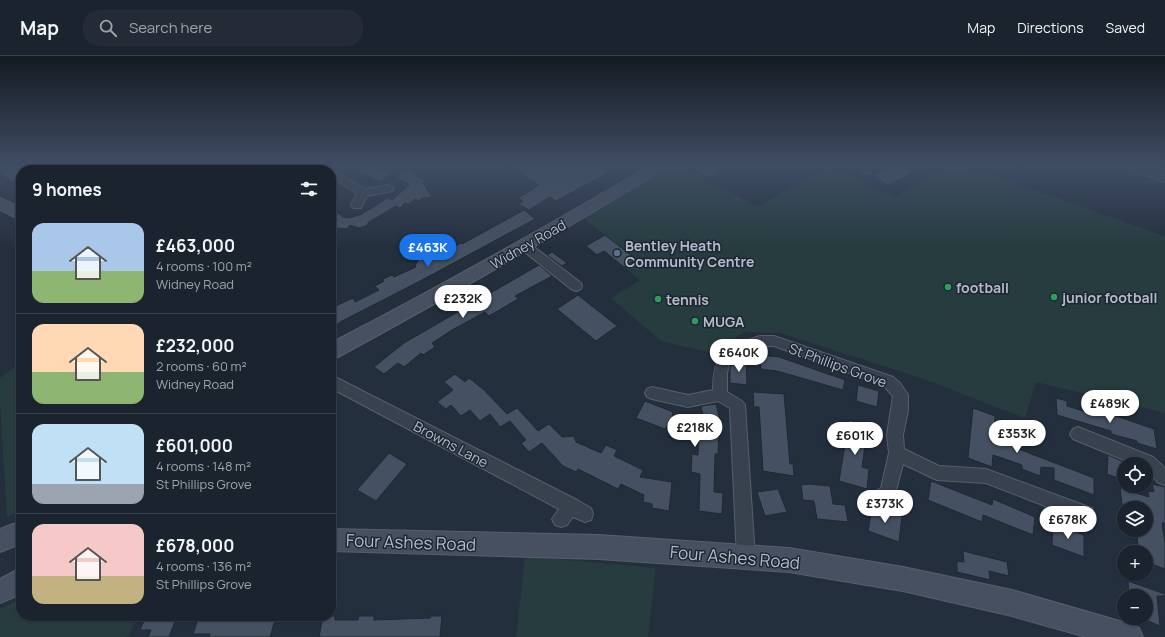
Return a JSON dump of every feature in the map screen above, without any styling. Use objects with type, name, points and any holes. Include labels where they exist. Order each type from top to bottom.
[{"type":"street","points":[[357,205],[363,193]]},
{"type":"street","name":"Widney Road","points":[[336,349],[427,301],[525,246],[613,193]]},
{"type":"street","points":[[0,203],[16,212]]},
{"type":"street","points":[[525,246],[576,286]]},
{"type":"street","name":"St Phillips Grove","points":[[720,395],[720,373],[723,362],[740,348],[760,341],[774,341],[888,381],[901,395],[900,410],[895,435],[897,453],[888,493],[875,500]]},
{"type":"street","name":"Browns Lane","points":[[336,384],[572,513]]},
{"type":"street","points":[[652,393],[688,401],[720,395],[737,405],[746,558]]},
{"type":"street","points":[[1078,434],[1147,462],[1165,478]]},
{"type":"street","points":[[897,453],[937,473],[986,476],[1086,514]]},
{"type":"street","points":[[0,541],[16,535]]},
{"type":"street","name":"Four Ashes Road","points":[[336,540],[599,548],[789,560],[904,579],[1012,603],[1130,637]]},
{"type":"street","points":[[0,591],[16,584]]},
{"type":"green space","points":[[626,193],[733,193],[757,207],[781,193],[888,193],[896,197],[902,193],[1043,193],[1165,236],[1165,413],[1036,382],[1025,418],[918,377],[780,333],[744,332],[712,353],[661,341],[611,298],[640,280],[624,267],[636,259],[584,219]]},
{"type":"green space","points":[[16,366],[16,512],[7,517],[0,404],[0,378]]},
{"type":"green space","points":[[525,556],[656,568],[648,637],[516,637]]},
{"type":"green space","points":[[16,601],[16,621],[136,621],[127,637],[0,637],[0,609]]},
{"type":"building","points":[[400,193],[430,193],[432,197],[422,198],[419,201],[415,199],[409,204],[405,203],[400,208],[396,206],[369,222],[366,226],[359,228],[350,225],[347,229],[336,228],[336,211],[343,217],[349,218],[362,214],[387,198],[392,200]]},
{"type":"building","points":[[526,193],[570,193],[556,201],[550,197],[529,210],[519,204],[523,201],[518,198]]},
{"type":"building","points":[[524,210],[535,219],[424,279],[340,322],[336,326],[336,306],[353,298],[355,302],[379,290],[375,286],[384,281],[383,279],[392,275],[394,277],[416,267],[415,266],[418,260],[427,255],[430,258],[461,243],[462,244]]},
{"type":"building","name":"Bentley Heath Community Centre","points":[[605,235],[636,259],[624,267],[604,251],[597,255],[586,246]]},
{"type":"building","points":[[552,252],[567,263],[562,266],[547,255]]},
{"type":"building","points":[[539,265],[552,276],[515,296],[518,299],[489,316],[485,312],[452,330],[432,343],[435,347],[423,355],[421,353],[404,367],[398,363],[384,374],[374,367],[404,343]]},
{"type":"building","points":[[578,295],[617,326],[596,341],[557,309]]},
{"type":"building","points":[[760,355],[779,357],[845,380],[843,390],[777,371],[761,369]]},
{"type":"building","points":[[746,357],[747,385],[730,383],[730,366]]},
{"type":"building","points":[[455,374],[465,382],[469,378],[484,390],[507,414],[517,408],[538,431],[549,424],[562,437],[574,436],[576,442],[601,453],[606,445],[617,450],[614,456],[643,470],[640,477],[672,482],[669,511],[652,508],[652,504],[643,502],[644,495],[621,484],[618,489],[578,469],[576,472],[563,466],[542,443],[529,452],[521,443],[526,440],[510,421],[500,427],[490,414],[480,421],[470,410],[461,416],[451,405],[446,409],[437,402],[453,390],[444,382]]},
{"type":"building","points":[[858,385],[879,391],[877,407],[856,401]]},
{"type":"building","points":[[753,392],[784,394],[790,464],[793,464],[794,476],[763,471],[759,407],[754,407]]},
{"type":"building","points":[[1056,398],[1067,401],[1067,406],[1093,414],[1093,408],[1154,429],[1157,449],[1137,443],[1137,441],[1111,434],[1111,431],[1057,415]]},
{"type":"building","points":[[645,401],[673,412],[672,416],[704,419],[701,406],[716,404],[720,421],[718,454],[715,454],[714,492],[723,493],[722,514],[699,511],[700,474],[691,472],[692,454],[698,455],[699,429],[667,426],[665,429],[636,418]]},
{"type":"building","points":[[973,408],[995,416],[994,438],[1094,478],[1094,495],[1054,480],[1054,468],[1041,467],[1040,476],[1022,469],[1022,465],[993,455],[992,467],[968,458]]},
{"type":"building","points":[[849,420],[868,426],[862,467],[869,469],[867,489],[839,481]]},
{"type":"building","points":[[389,453],[407,464],[376,501],[357,490]]},
{"type":"building","points":[[1108,455],[1117,459],[1117,478],[1107,474]]},
{"type":"building","points":[[931,481],[992,505],[993,499],[1035,517],[1033,535],[983,515],[982,522],[928,500]]},
{"type":"building","points":[[809,484],[830,486],[833,504],[845,505],[848,522],[817,519],[814,501],[803,500],[801,485]]},
{"type":"building","points":[[1153,484],[1165,487],[1165,523],[1162,523],[1165,543],[1165,569],[1153,565],[1153,545],[1138,545],[1137,537],[1153,537],[1153,501],[1122,501],[1121,493],[1136,493],[1149,497],[1148,493],[1154,492]]},
{"type":"building","points":[[778,489],[787,512],[765,516],[757,492]]},
{"type":"building","points":[[872,508],[880,508],[902,516],[899,542],[868,531]]},
{"type":"building","points":[[1053,523],[1084,535],[1084,557],[1052,545]]},
{"type":"building","points":[[963,551],[1007,562],[1009,576],[989,571],[990,580],[957,572],[957,561],[964,562]]},
{"type":"building","points":[[1128,581],[1151,589],[1129,589]]},
{"type":"building","points":[[1153,590],[1165,594],[1165,596],[1157,596],[1160,626],[1153,623]]},
{"type":"building","points":[[359,616],[374,616],[374,620],[430,618],[431,616],[442,616],[440,637],[319,637],[322,621],[358,620]]},
{"type":"building","points":[[144,621],[175,621],[169,637],[148,637],[151,630],[140,630]]},
{"type":"building","points":[[197,621],[275,621],[270,637],[209,637],[210,634],[193,634]]},
{"type":"place","name":"Bentley Heath Community Centre","points":[[617,253]]},
{"type":"place","name":"football","points":[[948,287]]},
{"type":"place","name":"junior football","points":[[1054,297]]},
{"type":"place","name":"tennis","points":[[658,299]]},
{"type":"place","name":"MUGA","points":[[695,321]]}]
